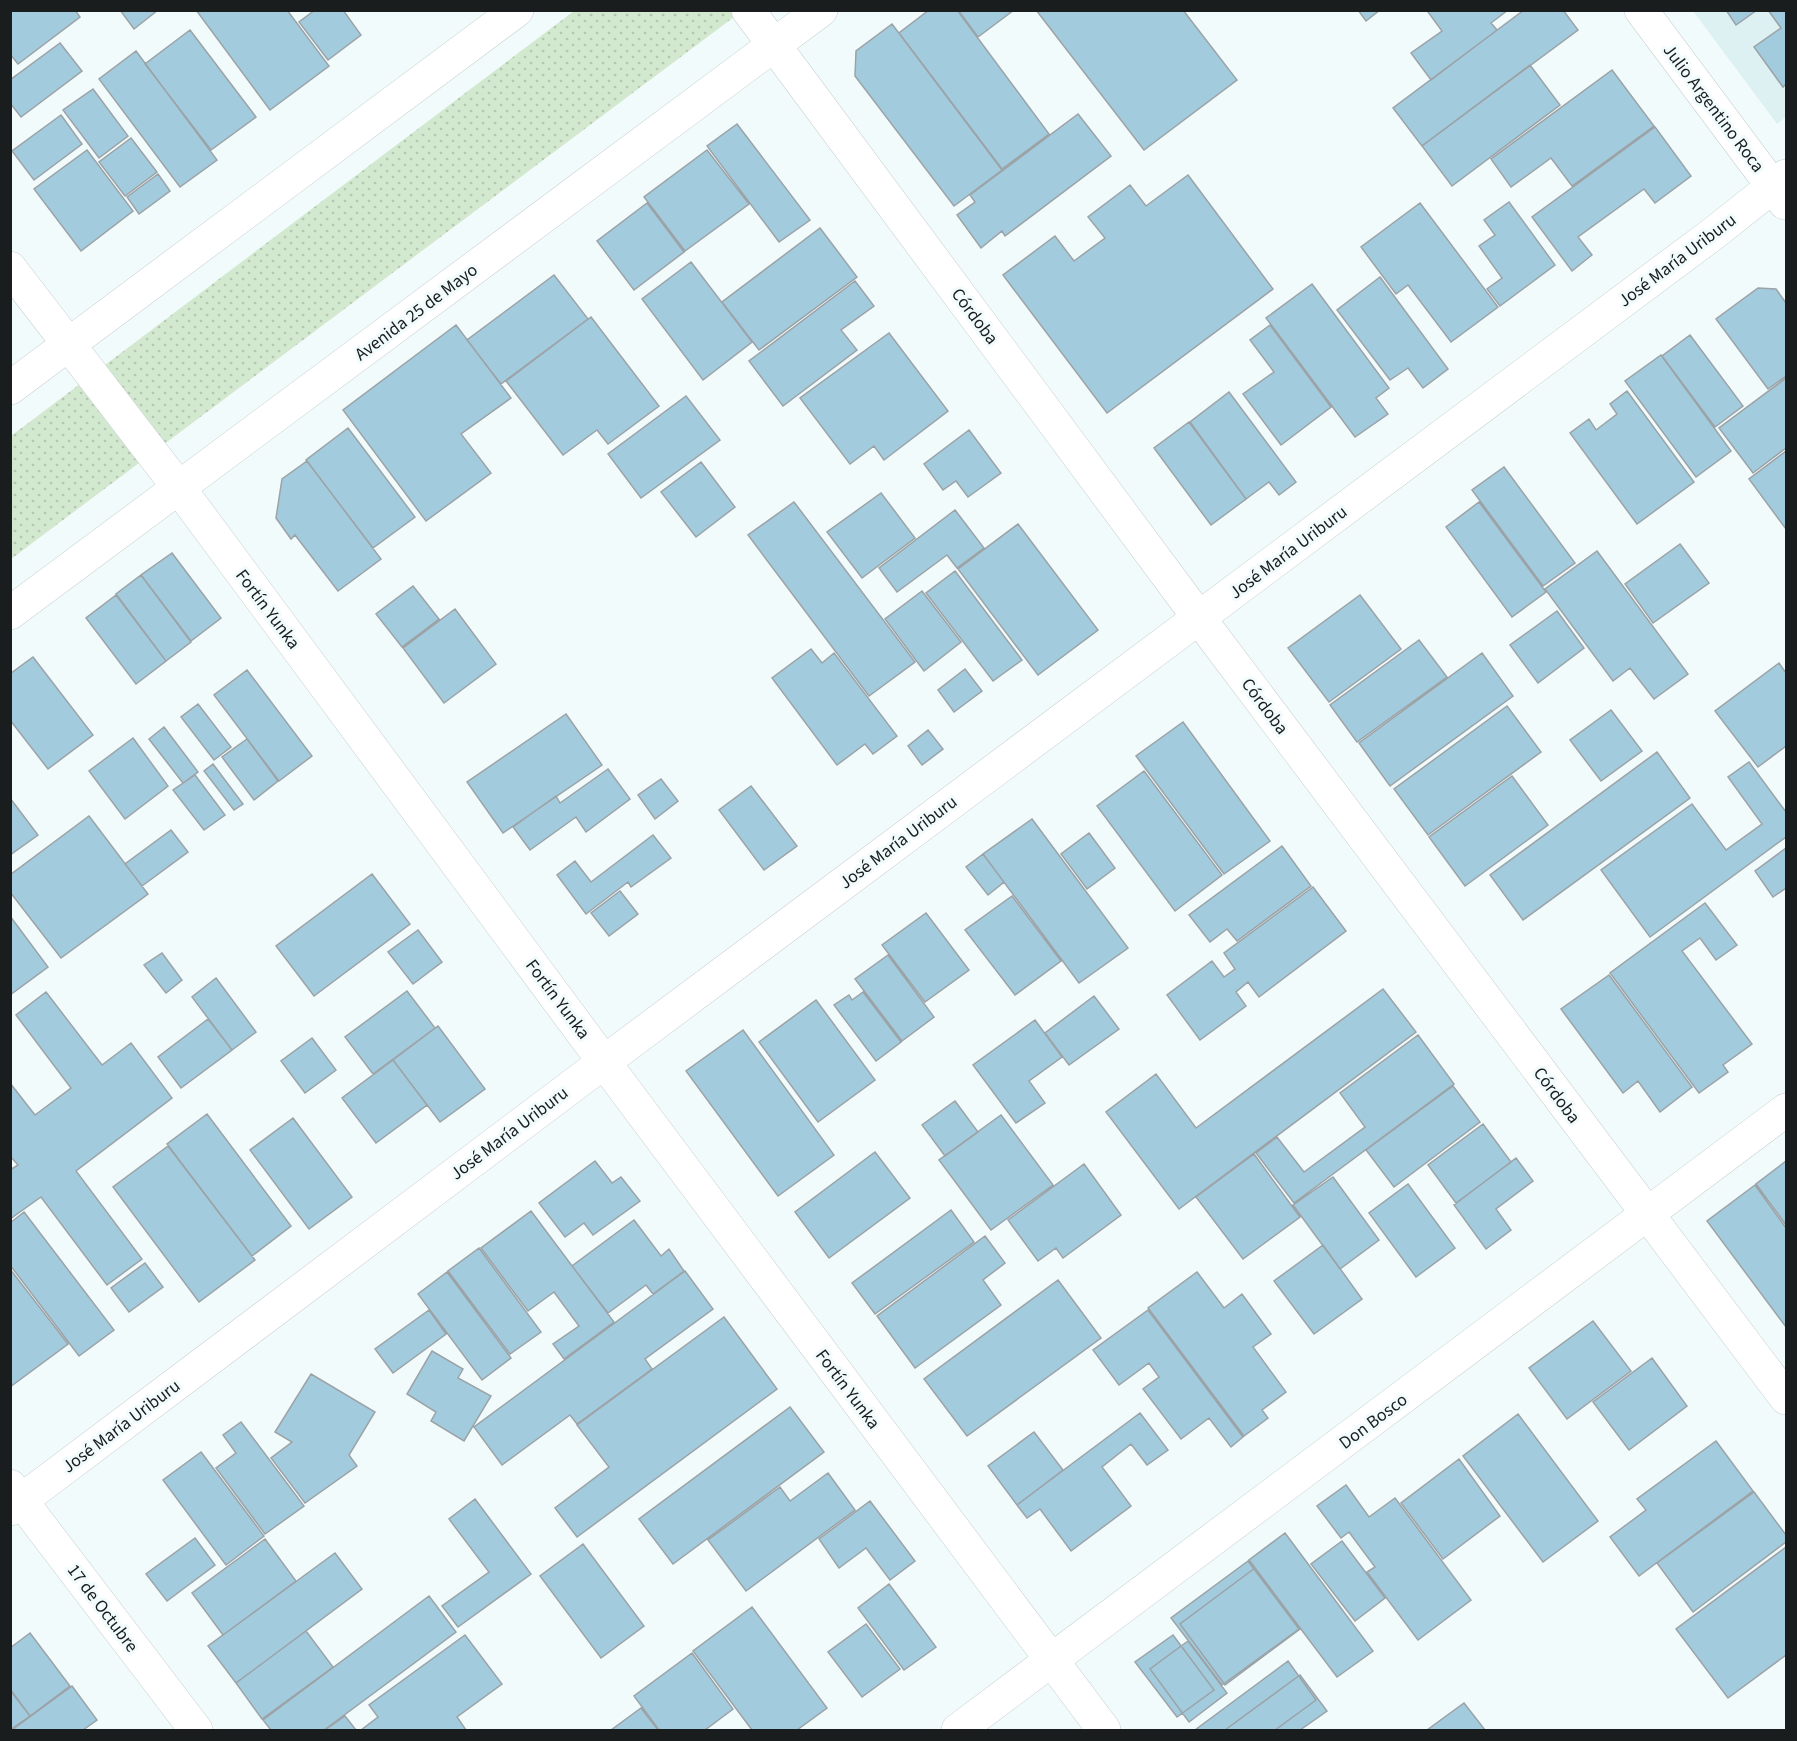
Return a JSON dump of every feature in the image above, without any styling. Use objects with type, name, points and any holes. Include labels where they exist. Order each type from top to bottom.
[{"type":"street","points":[[10,388],[517,10]]},
{"type":"street","name":"Córdoba","points":[[748,10],[1199,618],[1786,1398]]},
{"type":"street","name":"Avenida 25 de Mayo","points":[[10,613],[821,10]]},
{"type":"street","name":"Julio Argentino Roca","points":[[1641,10],[1782,189]]},
{"type":"street","name":"José María Uriburu","points":[[14,1498],[604,1062],[1705,240],[1782,189]]},
{"type":"street","name":"Fortín Yunka","points":[[10,268],[179,488],[1104,1731]]},
{"type":"street","name":"Don Bosco","points":[[958,1731],[1786,1110]]},
{"type":"street","name":"17 de Octubre","points":[[14,1498],[196,1731]]},
{"type":"shaded area","points":[[1693,11],[1786,11],[1786,117],[1777,124]]},
{"type":"green space","points":[[574,11],[742,11],[11,559],[11,436]]},
{"type":"building","points":[[10,10],[75,10],[80,17],[18,64],[10,54]]},
{"type":"building","points":[[120,10],[158,10],[134,29]]},
{"type":"building","points":[[196,10],[287,10],[329,66],[270,110]]},
{"type":"building","points":[[315,10],[343,10],[361,35],[328,60],[299,22]]},
{"type":"building","points":[[929,10],[957,10],[1049,134],[1002,169],[899,33]]},
{"type":"building","points":[[958,10],[1014,10],[978,37]]},
{"type":"building","points":[[1036,10],[1183,10],[1237,80],[1144,150]]},
{"type":"building","points":[[1358,10],[1380,10],[1366,21]]},
{"type":"building","points":[[1429,10],[1508,10],[1491,23],[1497,30],[1431,80],[1411,53],[1442,31],[1428,12]]},
{"type":"building","points":[[1524,10],[1563,10],[1578,30],[1422,146],[1393,108]]},
{"type":"building","points":[[1726,10],[1757,10],[1736,25]]},
{"type":"building","points":[[1768,10],[1786,10],[1786,84],[1783,87],[1754,47],[1781,28]]},
{"type":"building","points":[[892,24],[1002,170],[954,206],[855,76],[856,51]]},
{"type":"building","points":[[190,30],[256,117],[211,150],[145,64]]},
{"type":"building","points":[[60,43],[82,71],[21,117],[10,103],[10,80]]},
{"type":"building","points":[[136,51],[217,160],[180,187],[99,79]]},
{"type":"building","points":[[1530,65],[1560,105],[1452,186],[1422,146]]},
{"type":"building","points":[[1612,70],[1654,126],[1572,186],[1551,158],[1511,187],[1491,159]]},
{"type":"building","points":[[93,89],[128,136],[99,158],[63,110]]},
{"type":"building","points":[[1078,114],[1111,156],[1005,236],[1002,231],[981,248],[957,215],[975,202],[970,195]]},
{"type":"building","points":[[61,115],[82,144],[34,180],[12,151]]},
{"type":"building","points":[[737,124],[810,220],[779,242],[707,146]]},
{"type":"building","points":[[1655,127],[1691,176],[1655,203],[1644,189],[1578,237],[1592,255],[1572,271],[1532,217]]},
{"type":"building","points":[[131,138],[157,172],[125,196],[99,162]]},
{"type":"building","points":[[87,150],[133,211],[81,251],[34,189]]},
{"type":"building","points":[[707,150],[749,204],[685,251],[644,197]]},
{"type":"building","points":[[158,174],[170,191],[139,214],[127,197]]},
{"type":"building","points":[[1188,175],[1273,289],[1107,413],[1003,275],[1055,236],[1074,261],[1105,238],[1088,217],[1130,185],[1146,206]]},
{"type":"building","points":[[1509,202],[1555,265],[1500,306],[1487,289],[1502,278],[1479,246],[1495,235],[1484,220]]},
{"type":"building","points":[[647,203],[684,252],[634,290],[597,241]]},
{"type":"building","points":[[1420,203],[1498,307],[1451,342],[1408,285],[1396,294],[1361,247]]},
{"type":"building","points":[[820,228],[857,277],[759,350],[722,302]]},
{"type":"building","points":[[691,262],[752,342],[703,380],[642,299]]},
{"type":"building","points":[[554,275],[588,319],[501,384],[467,340]]},
{"type":"building","points":[[1380,277],[1448,369],[1423,388],[1408,368],[1390,380],[1337,310]]},
{"type":"building","points":[[855,281],[874,306],[841,330],[857,350],[783,406],[749,361]]},
{"type":"building","points":[[1312,284],[1389,388],[1376,398],[1388,414],[1355,437],[1266,318]]},
{"type":"building","points":[[1758,288],[1776,289],[1786,303],[1786,376],[1768,389],[1716,319]]},
{"type":"building","points":[[591,317],[659,406],[608,444],[597,430],[563,455],[506,381]]},
{"type":"building","points":[[456,325],[511,398],[461,434],[491,473],[426,521],[343,410]]},
{"type":"building","points":[[1270,325],[1331,407],[1281,445],[1243,394],[1274,372],[1250,340]]},
{"type":"building","points":[[889,333],[948,411],[884,460],[874,446],[850,464],[800,398]]},
{"type":"building","points":[[1690,335],[1743,406],[1715,427],[1662,356]]},
{"type":"building","points":[[1661,355],[1731,451],[1696,477],[1625,381]]},
{"type":"building","points":[[1786,378],[1786,448],[1753,473],[1719,428]]},
{"type":"building","points":[[1627,391],[1694,482],[1637,524],[1570,433],[1589,419],[1596,430],[1617,414],[1610,404]]},
{"type":"building","points":[[1229,392],[1296,482],[1279,495],[1269,482],[1246,499],[1190,422]]},
{"type":"building","points":[[686,396],[720,440],[641,498],[608,454]]},
{"type":"building","points":[[1189,422],[1246,499],[1211,525],[1154,448]]},
{"type":"building","points":[[348,428],[415,517],[373,548],[306,460]]},
{"type":"building","points":[[969,430],[1001,473],[968,497],[956,481],[943,490],[924,464]]},
{"type":"building","points":[[1786,451],[1786,529],[1749,479]]},
{"type":"building","points":[[307,461],[381,559],[338,591],[295,535],[291,539],[276,518],[282,479]]},
{"type":"building","points":[[701,462],[735,507],[696,537],[661,492]]},
{"type":"building","points":[[1504,467],[1575,563],[1543,586],[1472,490]]},
{"type":"building","points":[[881,493],[915,538],[862,578],[827,532]]},
{"type":"building","points":[[794,502],[915,662],[869,696],[748,535]]},
{"type":"building","points":[[1479,502],[1546,592],[1512,617],[1446,527]]},
{"type":"building","points":[[955,510],[984,548],[957,568],[947,555],[897,592],[879,568]]},
{"type":"building","points":[[1018,524],[1098,630],[1038,675],[958,569]]},
{"type":"building","points":[[1680,544],[1709,583],[1653,623],[1625,584]]},
{"type":"building","points":[[1597,551],[1688,674],[1654,699],[1630,668],[1613,681],[1545,589]]},
{"type":"building","points":[[172,553],[221,618],[191,641],[141,575]]},
{"type":"building","points":[[955,571],[1022,660],[993,681],[926,593]]},
{"type":"building","points":[[141,575],[191,642],[166,661],[116,594]]},
{"type":"building","points":[[413,586],[439,619],[402,647],[376,614]]},
{"type":"building","points":[[922,591],[961,642],[924,671],[885,619]]},
{"type":"building","points":[[116,595],[166,661],[136,684],[86,618]]},
{"type":"building","points":[[1360,595],[1401,649],[1329,702],[1288,648]]},
{"type":"building","points":[[455,609],[496,664],[444,703],[403,648]]},
{"type":"building","points":[[1557,611],[1584,648],[1538,683],[1510,645]]},
{"type":"building","points":[[1419,640],[1447,677],[1357,742],[1330,705]]},
{"type":"building","points":[[811,649],[822,663],[834,653],[897,736],[873,754],[865,744],[837,765],[772,678]]},
{"type":"building","points":[[1482,653],[1513,696],[1390,786],[1359,743]]},
{"type":"building","points":[[33,657],[93,735],[48,769],[10,720],[10,674]]},
{"type":"building","points":[[1779,663],[1786,673],[1786,746],[1758,767],[1715,711]]},
{"type":"building","points":[[965,669],[982,691],[954,712],[938,690]]},
{"type":"building","points":[[247,670],[312,756],[279,781],[214,695]]},
{"type":"building","points":[[198,704],[231,747],[214,760],[181,717]]},
{"type":"building","points":[[1507,706],[1541,752],[1428,835],[1394,789]]},
{"type":"building","points":[[1611,710],[1642,751],[1601,781],[1570,740]]},
{"type":"building","points":[[566,714],[602,765],[503,833],[467,782]]},
{"type":"building","points":[[1183,722],[1270,841],[1224,874],[1136,756]]},
{"type":"building","points":[[164,727],[198,772],[183,783],[149,739]]},
{"type":"building","points":[[928,730],[943,749],[922,765],[908,746]]},
{"type":"building","points":[[133,738],[168,786],[125,819],[89,771]]},
{"type":"building","points":[[247,739],[278,781],[254,800],[222,757]]},
{"type":"building","points":[[1657,752],[1690,798],[1523,920],[1490,875]]},
{"type":"building","points":[[1749,762],[1786,812],[1786,837],[1650,937],[1601,870],[1692,804],[1726,850],[1762,824],[1728,777]]},
{"type":"building","points":[[213,764],[243,804],[234,810],[204,771]]},
{"type":"building","points":[[608,769],[630,799],[586,832],[576,817],[530,850],[513,827],[556,796],[560,803]]},
{"type":"building","points":[[1144,771],[1222,875],[1175,911],[1097,806]]},
{"type":"building","points":[[195,775],[225,815],[204,830],[173,790]]},
{"type":"building","points":[[1512,776],[1548,825],[1465,886],[1429,837]]},
{"type":"building","points":[[661,779],[678,801],[655,819],[638,795]]},
{"type":"building","points":[[751,786],[797,846],[764,870],[719,810]]},
{"type":"building","points":[[10,798],[38,835],[10,855]]},
{"type":"building","points":[[89,816],[148,894],[61,958],[10,892],[10,875]]},
{"type":"building","points":[[1032,819],[1128,948],[1079,983],[983,854]]},
{"type":"building","points":[[171,830],[188,852],[142,886],[125,864]]},
{"type":"building","points":[[1089,833],[1115,868],[1087,889],[1061,854]]},
{"type":"building","points":[[653,835],[671,858],[631,887],[628,882],[586,914],[557,875],[575,861],[591,882]]},
{"type":"building","points":[[1282,846],[1311,886],[1237,941],[1227,929],[1210,942],[1189,915]]},
{"type":"building","points":[[1786,848],[1786,888],[1773,897],[1755,871]]},
{"type":"building","points":[[983,854],[1004,882],[988,895],[966,867]]},
{"type":"building","points":[[372,874],[410,924],[314,996],[276,946]]},
{"type":"building","points":[[1313,887],[1346,931],[1259,997],[1248,982],[1236,992],[1246,1006],[1200,1040],[1167,995],[1212,961],[1224,977],[1235,969],[1224,953]]},
{"type":"building","points":[[620,891],[638,914],[609,936],[591,913]]},
{"type":"building","points":[[1012,896],[1061,961],[1015,995],[965,930]]},
{"type":"building","points":[[1705,903],[1737,945],[1716,960],[1700,938],[1682,951],[1752,1044],[1723,1065],[1728,1072],[1699,1093],[1610,973]]},
{"type":"building","points":[[926,913],[969,970],[925,1002],[882,945]]},
{"type":"building","points":[[10,916],[48,967],[10,995]]},
{"type":"building","points":[[418,930],[442,962],[413,984],[388,952]]},
{"type":"building","points":[[162,953],[182,980],[166,993],[144,965]]},
{"type":"building","points":[[888,955],[934,1017],[902,1041],[855,979]]},
{"type":"building","points":[[1609,975],[1692,1087],[1660,1112],[1638,1081],[1623,1093],[1561,1009]]},
{"type":"building","points":[[216,978],[256,1032],[232,1050],[192,997]]},
{"type":"building","points":[[1383,989],[1416,1032],[1179,1209],[1106,1112],[1156,1074],[1196,1128]]},
{"type":"building","points":[[407,991],[435,1028],[373,1074],[345,1037]]},
{"type":"building","points":[[46,992],[102,1065],[131,1043],[172,1098],[76,1171],[142,1259],[107,1285],[41,1197],[10,1219],[10,1170],[18,1165],[10,1156],[10,1083],[35,1115],[71,1088],[16,1015]]},
{"type":"building","points":[[863,992],[901,1042],[876,1061],[834,1005],[849,995],[852,1000]]},
{"type":"building","points":[[1094,996],[1119,1029],[1069,1065],[1045,1033]]},
{"type":"building","points":[[816,1000],[875,1080],[818,1122],[759,1042]]},
{"type":"building","points":[[208,1019],[232,1050],[181,1088],[158,1057]]},
{"type":"building","points":[[1035,1020],[1062,1057],[1029,1081],[1045,1103],[1016,1123],[973,1065]]},
{"type":"building","points":[[438,1026],[485,1089],[440,1122],[393,1060]]},
{"type":"building","points":[[743,1030],[834,1155],[778,1196],[686,1071]]},
{"type":"building","points":[[1418,1035],[1454,1084],[1294,1203],[1256,1153],[1277,1137],[1304,1172],[1365,1127],[1340,1093]]},
{"type":"building","points":[[312,1038],[336,1070],[305,1093],[281,1061]]},
{"type":"building","points":[[393,1060],[427,1105],[376,1143],[342,1098]]},
{"type":"building","points":[[1453,1086],[1480,1122],[1394,1187],[1366,1150]]},
{"type":"building","points":[[955,1101],[978,1132],[945,1156],[922,1125]]},
{"type":"building","points":[[207,1114],[291,1226],[252,1256],[167,1144]]},
{"type":"building","points":[[1001,1115],[1053,1185],[991,1230],[939,1160]]},
{"type":"building","points":[[293,1118],[352,1197],[309,1229],[250,1150]]},
{"type":"building","points":[[1483,1124],[1511,1162],[1456,1203],[1428,1165]]},
{"type":"building","points":[[168,1146],[255,1260],[199,1302],[113,1187]]},
{"type":"building","points":[[875,1152],[910,1198],[829,1258],[795,1212]]},
{"type":"building","points":[[1254,1154],[1300,1217],[1243,1259],[1196,1197]]},
{"type":"building","points":[[1516,1158],[1533,1181],[1496,1209],[1511,1230],[1486,1249],[1454,1205]]},
{"type":"building","points":[[595,1161],[612,1183],[621,1177],[640,1201],[593,1235],[584,1223],[565,1237],[539,1203]]},
{"type":"building","points":[[1786,1161],[1786,1225],[1756,1184]]},
{"type":"building","points":[[1084,1164],[1121,1215],[1063,1258],[1056,1248],[1038,1261],[1008,1220]]},
{"type":"building","points":[[1333,1177],[1379,1240],[1340,1269],[1293,1205]]},
{"type":"building","points":[[1408,1184],[1455,1248],[1416,1277],[1369,1213]]},
{"type":"building","points":[[1755,1185],[1786,1228],[1786,1327],[1707,1221]]},
{"type":"building","points":[[951,1210],[974,1242],[875,1314],[852,1283]]},
{"type":"building","points":[[531,1211],[614,1322],[564,1359],[553,1344],[579,1326],[554,1292],[528,1311],[481,1248]]},
{"type":"building","points":[[24,1212],[114,1330],[79,1356],[10,1265],[10,1223]]},
{"type":"building","points":[[634,1220],[661,1256],[669,1249],[684,1271],[653,1294],[646,1285],[608,1313],[572,1266]]},
{"type":"building","points":[[985,1236],[1005,1263],[983,1280],[1001,1305],[915,1368],[877,1316]]},
{"type":"building","points":[[1323,1245],[1362,1299],[1314,1334],[1274,1281]]},
{"type":"building","points":[[479,1248],[541,1332],[510,1354],[448,1271]]},
{"type":"building","points":[[145,1263],[163,1287],[129,1312],[111,1288]]},
{"type":"building","points":[[10,1269],[68,1344],[10,1387]]},
{"type":"building","points":[[685,1271],[713,1309],[645,1359],[652,1369],[577,1424],[570,1415],[502,1465],[474,1427]]},
{"type":"building","points":[[447,1272],[511,1358],[482,1380],[418,1294]]},
{"type":"building","points":[[1197,1272],[1224,1308],[1242,1294],[1271,1334],[1253,1347],[1286,1392],[1262,1410],[1268,1418],[1244,1436],[1148,1308]]},
{"type":"building","points":[[1058,1280],[1101,1338],[967,1436],[924,1379]]},
{"type":"building","points":[[429,1310],[446,1334],[393,1373],[375,1349]]},
{"type":"building","points":[[1148,1310],[1243,1437],[1231,1447],[1209,1418],[1181,1439],[1143,1389],[1159,1377],[1149,1363],[1119,1385],[1093,1350]]},
{"type":"building","points":[[724,1317],[777,1389],[577,1537],[555,1508],[609,1467],[577,1425]]},
{"type":"building","points":[[1593,1321],[1631,1371],[1567,1419],[1529,1368]]},
{"type":"building","points":[[432,1351],[463,1369],[458,1378],[491,1396],[464,1441],[431,1421],[436,1412],[407,1394]]},
{"type":"building","points":[[1652,1358],[1687,1406],[1629,1450],[1593,1402]]},
{"type":"building","points":[[311,1374],[375,1412],[349,1455],[357,1466],[305,1503],[271,1458],[292,1442],[275,1432]]},
{"type":"building","points":[[790,1407],[824,1452],[673,1564],[639,1519]]},
{"type":"building","points":[[1140,1413],[1168,1450],[1147,1465],[1131,1444],[1102,1467],[1131,1506],[1071,1551],[1040,1509],[1027,1518],[1017,1505]]},
{"type":"building","points":[[1518,1414],[1598,1521],[1543,1562],[1463,1456]]},
{"type":"building","points":[[241,1422],[304,1506],[265,1534],[216,1468],[236,1453],[223,1435]]},
{"type":"building","points":[[1034,1432],[1063,1470],[1017,1505],[988,1466]]},
{"type":"building","points":[[1716,1441],[1753,1491],[1639,1576],[1610,1537],[1646,1510],[1637,1499]]},
{"type":"building","points":[[201,1452],[264,1536],[226,1565],[163,1480]]},
{"type":"building","points":[[1459,1459],[1500,1516],[1443,1559],[1401,1503]]},
{"type":"building","points":[[828,1473],[855,1510],[746,1591],[708,1540],[780,1487],[790,1501]]},
{"type":"building","points":[[1346,1485],[1369,1517],[1395,1498],[1471,1600],[1418,1640],[1367,1572],[1375,1567],[1349,1532],[1341,1538],[1317,1506]]},
{"type":"building","points":[[1754,1492],[1786,1535],[1786,1542],[1693,1612],[1657,1563]]},
{"type":"building","points":[[475,1499],[531,1574],[458,1627],[442,1606],[489,1572],[449,1519]]},
{"type":"building","points":[[870,1501],[915,1561],[890,1580],[866,1548],[839,1568],[819,1539]]},
{"type":"building","points":[[1285,1533],[1373,1651],[1337,1677],[1249,1560]]},
{"type":"building","points":[[195,1538],[215,1565],[167,1601],[146,1574]]},
{"type":"building","points":[[265,1539],[296,1581],[223,1635],[192,1593]]},
{"type":"building","points":[[1342,1541],[1385,1598],[1355,1621],[1311,1564]]},
{"type":"building","points":[[583,1544],[644,1626],[601,1658],[540,1576]]},
{"type":"building","points":[[1786,1547],[1786,1655],[1728,1698],[1676,1629]]},
{"type":"building","points":[[335,1553],[362,1589],[236,1683],[208,1646]]},
{"type":"building","points":[[1248,1561],[1299,1629],[1222,1685],[1171,1618]]},
{"type":"building","points":[[1255,1568],[1300,1629],[1225,1685],[1180,1624]]},
{"type":"building","points":[[889,1584],[936,1647],[904,1670],[858,1608]]},
{"type":"building","points":[[429,1596],[456,1632],[324,1730],[271,1730],[263,1720]]},
{"type":"building","points":[[752,1607],[827,1708],[797,1730],[752,1730],[693,1651]]},
{"type":"building","points":[[866,1624],[900,1669],[862,1697],[828,1652]]},
{"type":"building","points":[[306,1631],[333,1667],[262,1719],[236,1683]]},
{"type":"building","points":[[30,1633],[70,1686],[30,1716],[10,1689],[10,1648]]},
{"type":"building","points":[[465,1635],[502,1684],[457,1717],[466,1730],[361,1730],[378,1717],[369,1705]]},
{"type":"building","points":[[1173,1635],[1214,1690],[1177,1717],[1135,1662]]},
{"type":"building","points":[[1188,1641],[1227,1693],[1189,1722],[1150,1669]]},
{"type":"building","points":[[692,1653],[733,1709],[705,1730],[659,1730],[634,1696]]},
{"type":"building","points":[[1288,1661],[1316,1700],[1275,1730],[1195,1730]]},
{"type":"building","points":[[1300,1675],[1327,1711],[1300,1730],[1225,1730]]},
{"type":"building","points":[[72,1686],[97,1720],[83,1730],[12,1730]]},
{"type":"building","points":[[10,1690],[30,1716],[10,1730]]},
{"type":"building","points":[[1464,1703],[1485,1730],[1427,1730]]},
{"type":"building","points":[[641,1708],[658,1730],[611,1730]]},
{"type":"building","points":[[345,1716],[356,1730],[325,1730]]}]
